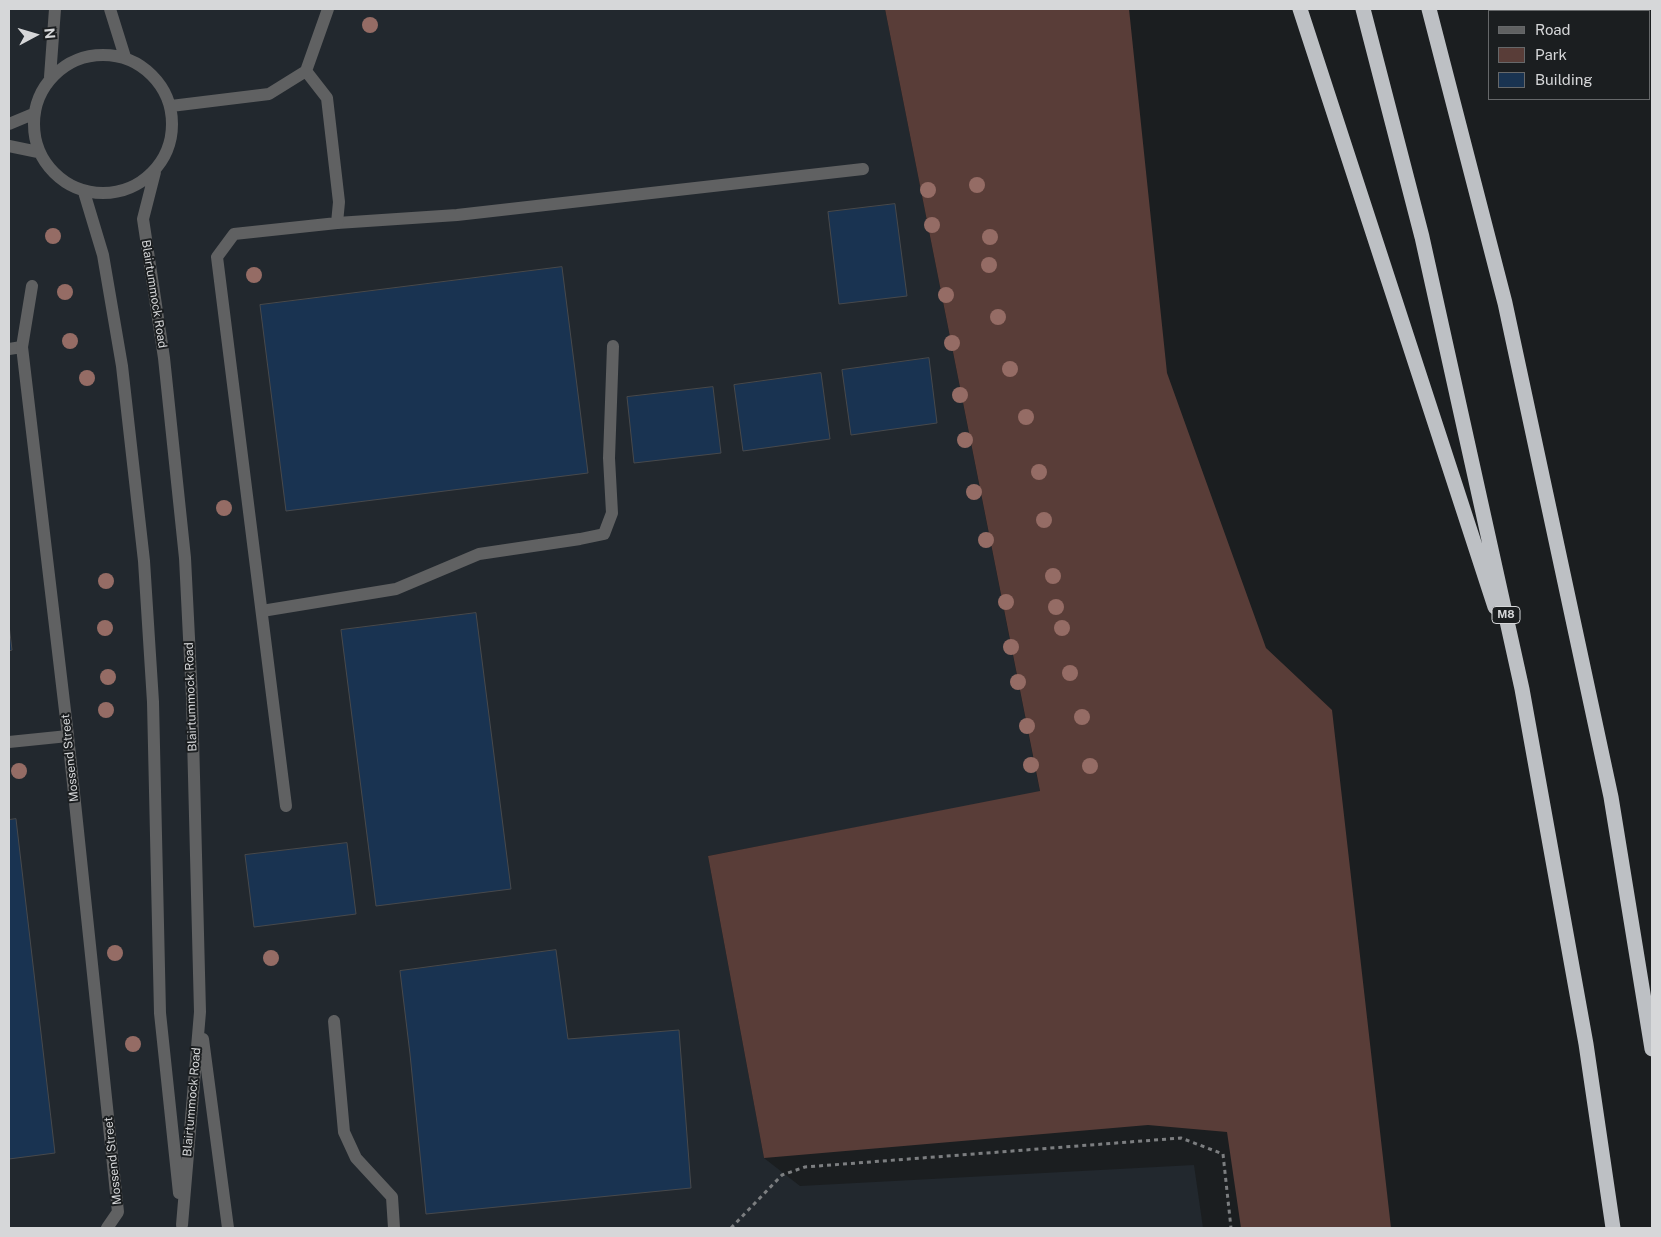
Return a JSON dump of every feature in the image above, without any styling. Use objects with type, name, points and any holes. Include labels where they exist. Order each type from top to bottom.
[{"type":"highway","points":[[1300,9],[1522,689]]},
{"type":"highway","name":"M8","points":[[1363,9],[1422,237],[1522,689],[1586,1044],[1613,1228]]},
{"type":"highway","points":[[1428,9],[1505,303],[1611,797],[1652,1049]]},
{"type":"street","points":[[50,77],[72,61],[98,54],[125,57],[154,76],[171,106],[172,141],[155,172],[134,188],[110,195],[84,192],[56,178],[38,152],[33,114],[50,77],[55,9]]},
{"type":"street","points":[[110,9],[125,57]]},
{"type":"street","points":[[171,106],[269,94],[306,71],[328,9]]},
{"type":"street","points":[[306,71],[327,98],[339,202],[338,223]]},
{"type":"street","points":[[9,124],[33,114]]},
{"type":"street","points":[[9,146],[38,152]]},
{"type":"street","points":[[286,806],[217,257],[234,234],[338,223],[457,215],[863,169]]},
{"type":"street","name":"Blairtummock Road","points":[[155,172],[143,218],[164,358],[185,558],[192,698],[200,1012],[182,1227]]},
{"type":"street","name":"Blairtummock Road","points":[[84,192],[103,255],[122,366],[144,561],[153,702],[160,1013],[182,1227]]},
{"type":"street","name":"Mossend Street","points":[[32,286],[22,347],[68,736],[118,1212],[107,1228]]},
{"type":"street","points":[[262,611],[396,589],[479,554],[580,540],[604,534],[612,512],[608,458],[613,346]]},
{"type":"street","points":[[9,349],[22,347]]},
{"type":"street","points":[[9,742],[68,736]]},
{"type":"street","points":[[200,1012],[228,1228]]},
{"type":"street","points":[[334,1021],[344,1132],[356,1158],[392,1197],[394,1228]]},
{"type":"path","points":[[731,1228],[782,1175],[805,1167],[1181,1138],[1223,1154],[1231,1228]]},
{"type":"shaded area","points":[[9,9],[885,9],[1040,792],[708,856],[764,1158],[800,1186],[1194,1165],[1203,1228],[9,1228]]},
{"type":"green space","points":[[885,9],[1129,9],[1167,373],[1266,648],[1332,710],[1391,1228],[1241,1228],[1227,1132],[1148,1125],[764,1158],[708,856],[1040,791]]},
{"type":"building","points":[[895,204],[907,296],[839,304],[828,212]]},
{"type":"building","points":[[562,267],[588,473],[286,511],[260,305]]},
{"type":"building","points":[[929,358],[937,423],[851,435],[842,370]]},
{"type":"building","points":[[821,373],[830,439],[743,451],[734,385]]},
{"type":"building","points":[[713,387],[721,453],[634,463],[627,397]]},
{"type":"building","points":[[476,613],[511,889],[376,906],[341,630]]},
{"type":"building","points":[[9,625],[12,650],[9,651]]},
{"type":"building","points":[[16,819],[55,1153],[9,1159],[9,820]]},
{"type":"building","points":[[347,843],[356,914],[254,927],[245,855]]},
{"type":"building","points":[[556,950],[568,1039],[679,1030],[691,1188],[426,1214],[400,971]]}]
